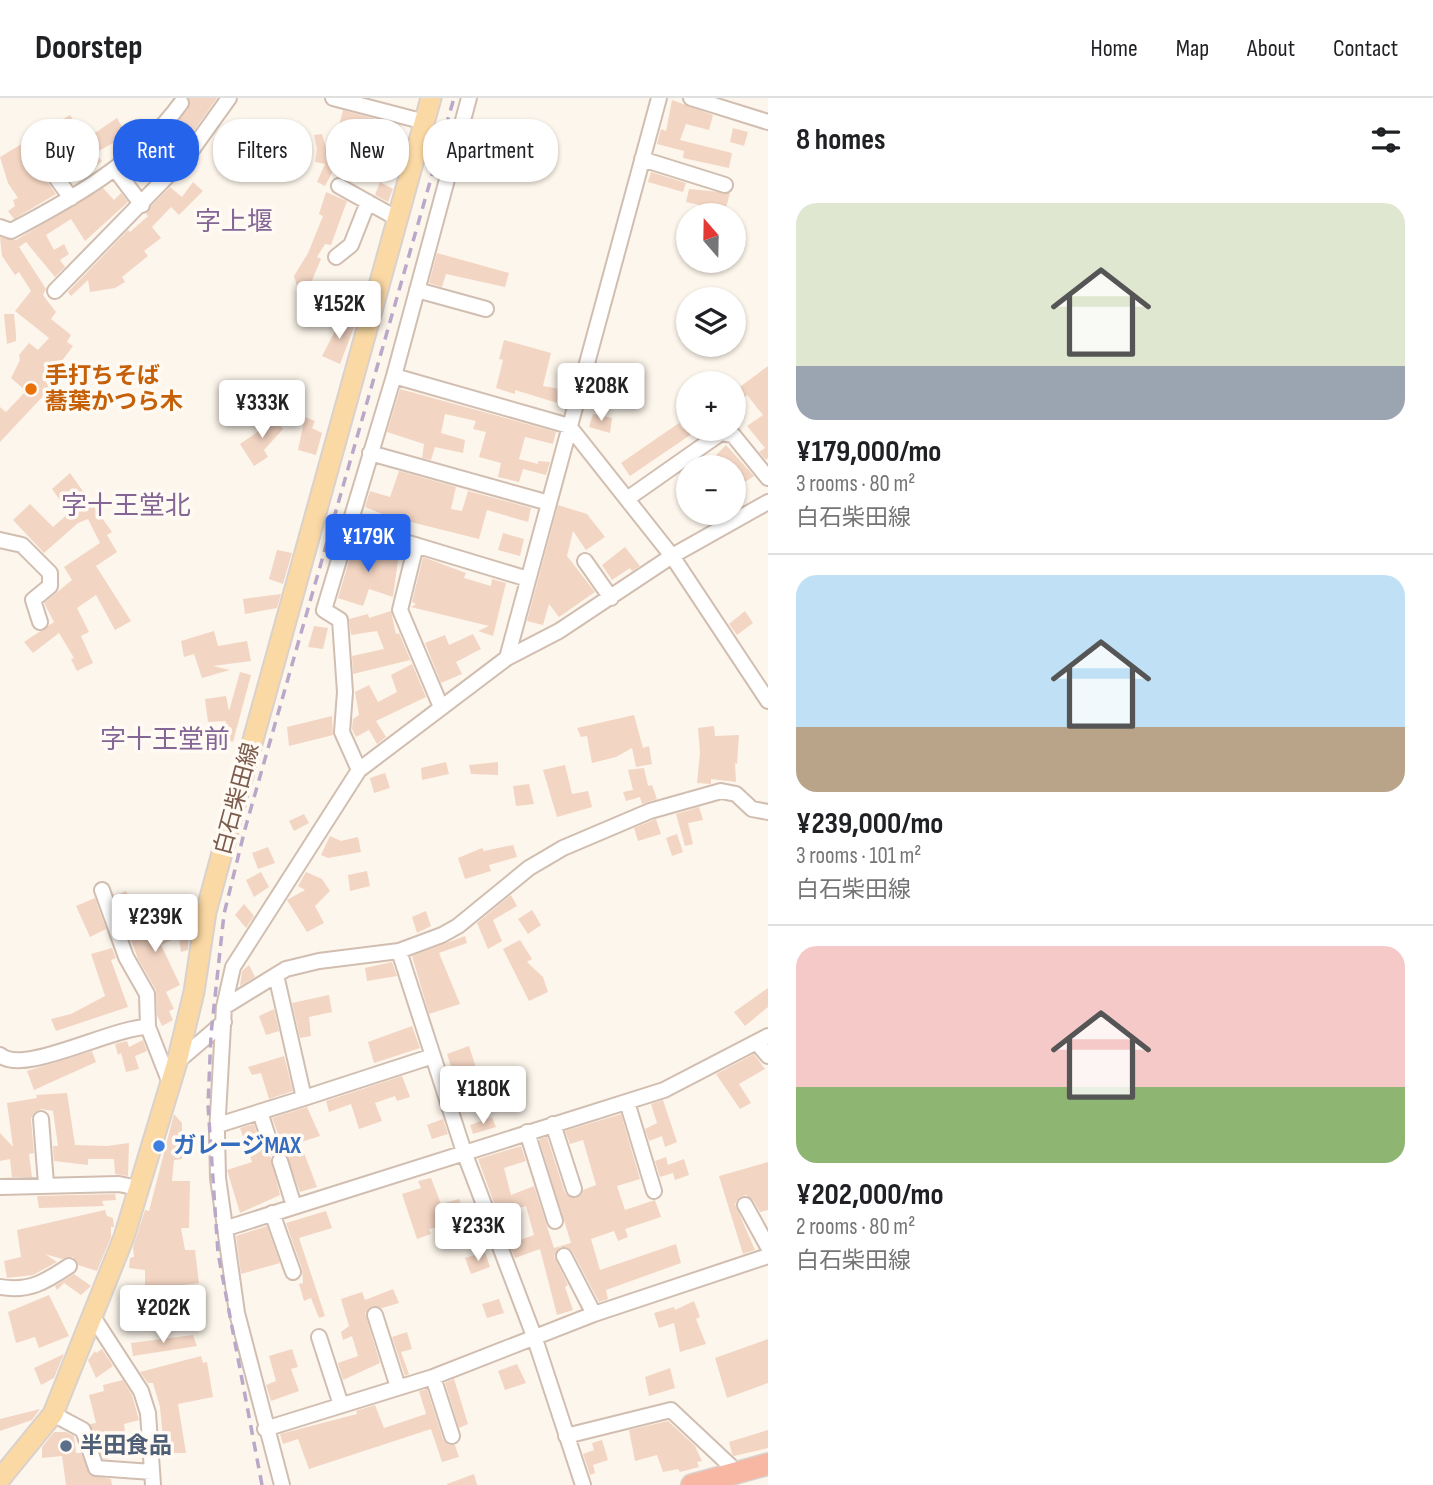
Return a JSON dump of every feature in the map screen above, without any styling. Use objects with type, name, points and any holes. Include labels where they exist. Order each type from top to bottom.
[{"type":"highway","points":[[692,1485],[768,1464]]},
{"type":"main road","name":"白石柴田線","points":[[426,119],[431,98]]},
{"type":"main road","name":"白石柴田線","points":[[0,1479],[53,1414],[124,1237],[177,1062],[194,992],[206,912],[423,129]]},
{"type":"street","points":[[55,291],[189,154],[229,98]]},
{"type":"street","points":[[333,98],[423,121]]},
{"type":"street","points":[[359,770],[342,732],[345,692],[340,620],[324,610],[394,376],[469,98]]},
{"type":"street","points":[[506,658],[659,98]]},
{"type":"street","points":[[691,98],[768,122]]},
{"type":"street","points":[[169,119],[181,103]]},
{"type":"street","points":[[642,159],[724,185]]},
{"type":"street","points":[[0,227],[11,231],[71,198],[113,170]]},
{"type":"street","points":[[59,182],[71,198]]},
{"type":"street","points":[[125,182],[142,205]]},
{"type":"street","points":[[339,186],[398,219]]},
{"type":"street","points":[[336,257],[351,245],[368,202]]},
{"type":"street","points":[[417,290],[486,309]]},
{"type":"street","points":[[394,376],[569,426],[672,556],[768,701]]},
{"type":"street","points":[[627,499],[721,433],[733,435],[768,478]]},
{"type":"street","points":[[370,453],[548,503]]},
{"type":"street","points":[[282,1485],[265,1429],[237,1313],[218,1178],[224,1007],[233,967],[359,770],[506,658],[559,631],[672,556],[768,502]]},
{"type":"street","points":[[349,525],[528,579]]},
{"type":"street","points":[[0,540],[22,545],[51,573],[50,586],[33,600],[40,622]]},
{"type":"street","points":[[416,545],[400,610],[441,708]]},
{"type":"street","points":[[585,561],[611,597]]},
{"type":"street","points":[[224,1007],[286,969],[319,961],[399,951],[458,926],[529,869],[563,848],[650,811],[721,791],[736,794],[752,809],[768,812]]},
{"type":"street","points":[[102,890],[126,957],[147,994],[148,1027],[170,1083]]},
{"type":"street","points":[[399,951],[464,1152],[534,1336],[583,1485]]},
{"type":"street","points":[[276,975],[304,1098]]},
{"type":"street","points":[[177,1062],[224,1022]]},
{"type":"street","points":[[0,1055],[17,1063],[51,1056],[113,1032],[148,1027]]},
{"type":"street","points":[[227,1228],[664,1090],[763,1040],[768,1056]]},
{"type":"street","points":[[218,1125],[433,1056]]},
{"type":"street","points":[[627,1101],[654,1191]]},
{"type":"street","points":[[260,1112],[271,1146]]},
{"type":"street","points":[[41,1119],[46,1184]]},
{"type":"street","points":[[553,1124],[573,1189]]},
{"type":"street","points":[[527,1132],[555,1221]]},
{"type":"street","points":[[280,1161],[294,1206]]},
{"type":"street","points":[[0,1187],[119,1184],[138,1188]]},
{"type":"street","points":[[746,1205],[768,1247]]},
{"type":"street","points":[[272,1213],[293,1272]]},
{"type":"street","points":[[564,1256],[594,1314]]},
{"type":"street","points":[[265,1429],[433,1377],[594,1314],[768,1256]]},
{"type":"street","points":[[0,1287],[20,1290],[32,1287],[69,1266]]},
{"type":"street","points":[[375,1315],[398,1387]]},
{"type":"street","points":[[53,1414],[83,1430],[96,1468],[153,1478],[148,1413],[141,1391],[93,1317]]},
{"type":"street","points":[[319,1337],[341,1405]]},
{"type":"street","points":[[433,1377],[452,1436]]},
{"type":"street","points":[[566,1436],[671,1410],[737,1472]]},
{"type":"building","points":[[189,98],[217,98],[199,124],[199,119],[179,119],[188,109]]},
{"type":"building","points":[[672,100],[713,115],[709,130],[686,124],[680,140],[732,153],[729,168],[683,158],[684,151],[657,144],[661,129],[666,131]]},
{"type":"building","points":[[343,110],[376,119],[341,119]]},
{"type":"building","points":[[113,121],[113,143],[99,151],[99,130]]},
{"type":"building","points":[[733,128],[748,132],[744,146],[730,142]]},
{"type":"building","points":[[322,134],[326,148],[325,186],[317,182],[325,164],[315,162],[317,149],[314,135]]},
{"type":"building","points":[[21,144],[21,182],[47,182],[56,194],[14,219],[8,211],[15,206],[13,200],[18,198],[8,183],[0,157]]},
{"type":"building","points":[[651,172],[686,183],[683,192],[648,182]]},
{"type":"building","points":[[193,182],[203,191],[179,215],[171,207],[152,227],[161,238],[144,251],[148,256],[122,277],[125,282],[115,288],[90,292],[88,280],[71,296],[68,292],[128,230],[130,232],[148,216],[146,214],[151,206],[170,187],[182,197]]},
{"type":"building","points":[[380,182],[393,189],[388,202],[375,195]]},
{"type":"building","points":[[103,188],[114,200],[121,193],[128,202],[85,241],[71,219],[46,235],[54,250],[64,244],[69,254],[60,260],[65,267],[55,277],[26,242],[19,247],[46,289],[43,295],[56,312],[51,319],[71,335],[67,342],[73,346],[56,369],[62,376],[0,442],[0,407],[6,412],[26,391],[11,378],[20,360],[19,355],[29,343],[38,350],[49,338],[15,311],[31,291],[19,272],[15,275],[2,256],[0,237],[16,240]]},
{"type":"building","points":[[689,189],[730,193],[727,203],[686,202]]},
{"type":"building","points":[[326,192],[347,201],[331,245],[325,244],[317,257],[321,259],[308,290],[299,293],[294,276],[308,253],[323,216],[319,214]]},
{"type":"building","points":[[437,253],[509,273],[505,287],[446,274],[442,287],[429,283]]},
{"type":"building","points":[[4,314],[14,314],[16,334],[16,341],[7,344]]},
{"type":"building","points":[[343,316],[355,325],[340,364],[322,356]]},
{"type":"building","points":[[504,340],[551,353],[543,386],[565,390],[561,404],[515,390],[515,394],[496,388],[503,360],[499,359]]},
{"type":"building","points":[[768,366],[766,460],[759,452],[765,448],[747,426],[763,415],[746,396],[746,382]]},
{"type":"building","points":[[400,389],[556,432],[553,444],[525,437],[519,459],[538,464],[538,461],[550,462],[546,475],[523,469],[519,482],[498,477],[501,463],[479,457],[486,432],[473,429],[476,421],[445,414],[441,433],[465,440],[463,453],[435,447],[431,460],[422,458],[424,444],[387,432]]},
{"type":"building","points":[[287,393],[298,406],[291,417],[270,407]]},
{"type":"building","points":[[272,413],[283,429],[264,450],[268,457],[254,466],[240,444],[256,433]]},
{"type":"building","points":[[593,414],[612,418],[610,433],[589,427]]},
{"type":"building","points":[[305,417],[315,421],[312,428],[322,433],[316,455],[298,450]]},
{"type":"building","points":[[676,425],[676,441],[681,441],[630,476],[621,463]]},
{"type":"building","points":[[726,445],[735,455],[716,455]]},
{"type":"building","points":[[746,467],[754,476],[746,481]]},
{"type":"building","points":[[399,471],[456,487],[451,509],[462,511],[468,491],[531,508],[528,522],[487,510],[479,539],[387,516],[365,507],[370,491],[390,497]]},
{"type":"building","points":[[70,473],[112,532],[107,535],[117,552],[96,566],[131,621],[115,630],[96,595],[77,608],[89,632],[81,636],[93,663],[77,671],[71,659],[74,658],[59,633],[33,653],[24,642],[54,622],[44,603],[72,580],[64,567],[100,543],[88,519],[78,523],[44,553],[13,520],[30,504],[53,527],[69,513],[52,489]]},
{"type":"building","points":[[558,505],[587,514],[605,537],[586,550],[573,531],[567,556],[595,592],[559,617],[549,604],[543,625],[527,621]]},
{"type":"building","points":[[503,533],[524,539],[520,556],[498,550]]},
{"type":"building","points":[[356,537],[376,543],[374,555],[398,560],[393,597],[369,589],[363,606],[338,598]]},
{"type":"building","points":[[625,547],[640,566],[632,571],[630,568],[612,580],[602,565]]},
{"type":"building","points":[[277,550],[292,553],[283,584],[269,579]]},
{"type":"building","points":[[423,557],[466,573],[464,578],[491,586],[492,579],[506,583],[493,636],[478,631],[489,626],[411,607],[416,604],[412,602]]},
{"type":"building","points":[[281,594],[277,608],[245,614],[243,599]]},
{"type":"building","points":[[391,611],[396,634],[399,633],[426,697],[376,721],[386,737],[377,744],[369,730],[356,737],[352,729],[353,719],[359,715],[355,692],[369,685],[378,702],[397,692],[391,675],[412,664],[410,660],[353,674],[352,656],[384,649],[377,631],[351,635],[349,619],[368,614],[369,618]]},
{"type":"building","points":[[745,611],[753,623],[737,635],[729,624]]},
{"type":"building","points":[[314,626],[328,628],[323,649],[308,647]]},
{"type":"building","points":[[214,631],[218,646],[247,641],[251,661],[213,666],[230,670],[202,678],[194,654],[184,657],[181,641]]},
{"type":"building","points":[[473,634],[481,649],[456,662],[462,674],[441,683],[425,643],[445,635],[449,645]]},
{"type":"building","points":[[240,672],[251,675],[233,742],[221,738],[226,721],[208,722],[205,699],[226,696],[229,711]]},
{"type":"building","points":[[634,715],[643,748],[649,746],[652,764],[636,767],[632,748],[616,757],[592,763],[587,736],[581,737],[577,728]]},
{"type":"building","points":[[332,716],[333,735],[289,746],[287,727]]},
{"type":"building","points":[[714,726],[715,736],[739,735],[737,764],[735,763],[736,782],[711,779],[711,784],[697,783],[700,753],[698,728]]},
{"type":"building","points":[[446,762],[449,774],[422,780],[421,768]]},
{"type":"building","points":[[498,762],[498,775],[471,774],[469,765]]},
{"type":"building","points":[[565,765],[572,794],[588,791],[592,807],[557,817],[543,770]]},
{"type":"building","points":[[644,768],[648,786],[652,785],[657,799],[642,804],[640,797],[626,801],[623,792],[633,790],[628,770]]},
{"type":"building","points":[[385,773],[390,788],[374,793],[370,778]]},
{"type":"building","points":[[529,784],[534,804],[516,806],[513,786]]},
{"type":"building","points":[[699,807],[703,820],[688,823],[693,844],[685,846],[676,814]]},
{"type":"building","points":[[304,814],[309,823],[294,831],[289,821]]},
{"type":"building","points":[[656,819],[661,834],[638,841],[634,828]]},
{"type":"building","points":[[677,834],[683,852],[672,856],[666,838]]},
{"type":"building","points":[[330,836],[341,841],[358,837],[361,852],[328,858],[321,855]]},
{"type":"building","points":[[513,845],[517,857],[489,865],[491,871],[465,879],[458,858],[482,848],[484,851]]},
{"type":"building","points":[[268,847],[275,863],[258,869],[252,853]]},
{"type":"building","points":[[367,871],[370,886],[350,891],[348,875]]},
{"type":"building","points":[[261,872],[269,887],[254,897],[246,880]]},
{"type":"building","points":[[306,872],[322,879],[330,891],[315,906],[324,923],[307,932],[287,900],[305,890],[298,886]]},
{"type":"building","points":[[126,891],[140,926],[147,923],[151,933],[177,922],[175,911],[189,934],[188,950],[181,952],[179,937],[161,945],[180,985],[166,992],[174,1009],[169,1011],[173,1020],[162,1026],[157,1015],[156,990],[138,959],[115,896]]},
{"type":"building","points":[[511,895],[517,906],[493,920],[502,941],[488,949],[477,923]]},
{"type":"building","points":[[95,898],[106,929],[90,937],[76,906]]},
{"type":"building","points":[[244,904],[254,916],[246,928],[235,915]]},
{"type":"building","points":[[532,910],[541,925],[528,934],[518,919]]},
{"type":"building","points":[[426,911],[431,926],[417,933],[412,917]]},
{"type":"building","points":[[465,936],[467,943],[439,953],[460,1004],[429,1014],[412,956]]},
{"type":"building","points":[[520,940],[532,959],[527,962],[543,977],[548,992],[529,1001],[503,949]]},
{"type":"building","points":[[112,948],[116,958],[111,960],[128,1007],[56,1031],[51,1019],[71,1014],[105,996],[91,954]]},
{"type":"building","points":[[392,962],[397,976],[367,981],[365,968]]},
{"type":"building","points":[[249,965],[255,977],[240,986],[242,971]]},
{"type":"building","points":[[768,988],[768,1007],[745,1026],[734,1012]]},
{"type":"building","points":[[329,995],[332,1012],[309,1017],[311,1036],[300,1038],[292,1003]]},
{"type":"building","points":[[274,1009],[279,1031],[266,1035],[259,1016]]},
{"type":"building","points":[[412,1026],[420,1048],[374,1063],[368,1042]]},
{"type":"building","points":[[143,1040],[147,1051],[135,1056],[139,1069],[126,1072],[121,1053],[118,1055],[115,1044],[127,1041],[129,1047]]},
{"type":"building","points":[[469,1046],[487,1102],[465,1111],[447,1054]]},
{"type":"building","points":[[92,1051],[96,1062],[34,1090],[27,1071]]},
{"type":"building","points":[[754,1054],[765,1069],[739,1084],[751,1103],[740,1109],[716,1074]]},
{"type":"building","points":[[284,1056],[293,1091],[269,1099],[261,1073],[252,1075],[248,1067]]},
{"type":"building","points":[[402,1076],[410,1097],[397,1101],[395,1096],[375,1103],[382,1121],[359,1129],[351,1104],[329,1112],[326,1101]]},
{"type":"building","points":[[508,1076],[516,1091],[502,1097],[494,1080]]},
{"type":"building","points":[[67,1093],[75,1145],[107,1146],[129,1143],[128,1176],[115,1174],[114,1159],[88,1159],[88,1165],[54,1161],[53,1146],[58,1146],[53,1111],[41,1109],[35,1112],[31,1119],[34,1153],[29,1154],[32,1177],[12,1177],[10,1159],[0,1161],[0,1133],[13,1147],[7,1103],[37,1098],[36,1095]]},
{"type":"building","points":[[663,1100],[677,1142],[665,1147],[662,1136],[649,1141],[645,1129],[657,1123],[651,1104]]},
{"type":"building","points":[[307,1107],[320,1136],[301,1142],[301,1145],[317,1187],[300,1192],[272,1118]]},
{"type":"building","points":[[174,1114],[182,1123],[182,1159],[174,1160],[172,1181],[190,1181],[189,1228],[181,1228],[185,1250],[195,1250],[199,1283],[183,1285],[186,1309],[133,1313],[121,1308],[121,1292],[145,1292],[145,1270],[129,1268],[130,1258],[134,1257],[133,1247],[145,1210],[149,1211]]},
{"type":"building","points":[[621,1114],[640,1179],[617,1186],[625,1210],[655,1200],[661,1217],[625,1229],[628,1237],[618,1241],[614,1231],[591,1239],[600,1270],[676,1244],[681,1263],[606,1290],[608,1299],[599,1302],[572,1251],[560,1247],[554,1256],[568,1285],[565,1287],[573,1310],[557,1315],[540,1249],[515,1258],[509,1244],[534,1235],[526,1206],[498,1214],[478,1159],[521,1146],[526,1161],[504,1168],[511,1195],[534,1186],[554,1248],[571,1243],[539,1139],[547,1137],[565,1193],[576,1198],[583,1190],[596,1185],[583,1140],[570,1144],[565,1131]]},
{"type":"building","points":[[492,1117],[496,1127],[473,1134],[470,1125]]},
{"type":"building","points":[[443,1119],[448,1134],[432,1139],[427,1125]]},
{"type":"building","points":[[254,1124],[262,1150],[270,1155],[280,1195],[240,1213],[227,1170],[252,1162],[240,1128]]},
{"type":"building","points":[[666,1157],[668,1165],[684,1159],[689,1175],[675,1180],[673,1173],[660,1177],[655,1161]]},
{"type":"building","points":[[768,1162],[768,1210],[760,1212],[753,1200],[746,1195],[740,1197],[735,1204],[755,1250],[743,1254],[719,1176]]},
{"type":"building","points":[[431,1178],[441,1204],[459,1199],[469,1225],[459,1228],[458,1223],[429,1229],[431,1234],[417,1239],[402,1194],[421,1188],[418,1181]]},
{"type":"building","points":[[115,1194],[116,1200],[102,1201],[104,1206],[39,1208],[37,1196]]},
{"type":"building","points":[[105,1210],[107,1216],[113,1218],[114,1227],[111,1227],[111,1237],[97,1271],[78,1265],[73,1257],[62,1259],[45,1254],[57,1262],[33,1275],[7,1278],[4,1261],[21,1257],[17,1230]]},
{"type":"building","points":[[326,1211],[332,1228],[299,1238],[325,1316],[319,1318],[311,1298],[304,1301],[299,1284],[303,1283],[302,1269],[286,1223]]},
{"type":"building","points":[[267,1226],[280,1263],[241,1274],[236,1236]]},
{"type":"building","points":[[485,1252],[490,1267],[471,1274],[465,1258]]},
{"type":"building","points":[[74,1274],[91,1286],[81,1295],[64,1283],[57,1290],[55,1286]]},
{"type":"building","points":[[393,1289],[399,1303],[382,1308],[373,1306],[365,1313],[380,1363],[343,1380],[338,1363],[358,1356],[352,1336],[343,1340],[341,1332],[349,1326],[341,1299],[362,1292],[365,1300]]},
{"type":"building","points":[[49,1295],[69,1336],[39,1348],[35,1337],[16,1343],[8,1312]]},
{"type":"building","points":[[499,1299],[504,1313],[487,1318],[482,1304]]},
{"type":"building","points":[[694,1301],[700,1317],[696,1319],[706,1344],[680,1352],[674,1323],[659,1328],[654,1313],[674,1307],[675,1310]]},
{"type":"building","points":[[407,1332],[412,1349],[401,1352],[409,1374],[405,1376],[392,1337]]},
{"type":"building","points":[[193,1335],[197,1346],[133,1356],[131,1343]]},
{"type":"building","points":[[768,1339],[768,1383],[727,1398],[715,1358]]},
{"type":"building","points":[[102,1349],[113,1366],[96,1378],[88,1360],[95,1351],[96,1353]]},
{"type":"building","points":[[292,1349],[298,1367],[291,1369],[299,1391],[271,1401],[266,1385],[276,1381],[269,1356]]},
{"type":"building","points":[[64,1354],[54,1378],[41,1385],[34,1368]]},
{"type":"building","points":[[201,1356],[203,1363],[207,1362],[213,1397],[178,1404],[186,1453],[160,1453],[159,1439],[163,1439],[160,1407],[153,1383],[148,1383],[140,1372]]},
{"type":"building","points":[[517,1364],[526,1383],[505,1390],[498,1371]]},
{"type":"building","points":[[670,1368],[675,1388],[649,1396],[645,1377]]},
{"type":"building","points":[[454,1379],[468,1424],[459,1428],[445,1383]]},
{"type":"building","points":[[123,1380],[132,1395],[139,1420],[124,1424],[128,1453],[109,1455],[109,1459],[103,1459],[90,1424],[96,1423],[89,1395],[104,1391],[103,1385]]},
{"type":"building","points":[[427,1389],[443,1439],[449,1445],[455,1445],[459,1457],[442,1462],[431,1429],[309,1469],[298,1439],[283,1444],[280,1434],[357,1414],[356,1411],[375,1405],[384,1428],[426,1414],[419,1391]]},
{"type":"building","points":[[40,1409],[32,1420],[0,1431],[0,1419]]},
{"type":"building","points":[[668,1421],[695,1446],[702,1461],[697,1462],[699,1467],[680,1472],[678,1469],[663,1472],[657,1455],[635,1461],[629,1430]]},
{"type":"building","points":[[768,1430],[768,1448],[734,1456],[732,1454],[729,1442]]},
{"type":"building","points":[[54,1432],[66,1432],[74,1436],[76,1453],[81,1453],[90,1475],[111,1479],[112,1485],[66,1485],[62,1456],[42,1458],[42,1447]]},
{"type":"building","points":[[602,1440],[608,1460],[593,1465],[595,1473],[590,1475],[583,1454],[594,1450],[592,1443]]},
{"type":"building","points":[[474,1474],[477,1485],[447,1485],[447,1484]]},
{"type":"railway","points":[[262,1485],[218,1253],[208,1105],[211,1034],[224,914],[245,829],[454,98]]},
{"type":"place","name":"手打ちそば 蕎葉かつら木","points":[[31,389]]},
{"type":"place","name":"ガレージMAX","points":[[159,1146]]},
{"type":"place","name":"半田食品","points":[[66,1446]]},
{"type":"district","name":"字上堰","points":[[234,222]]},
{"type":"district","name":"字十王堂北","points":[[126,506]]},
{"type":"district","name":"字十王堂前","points":[[165,740]]}]
